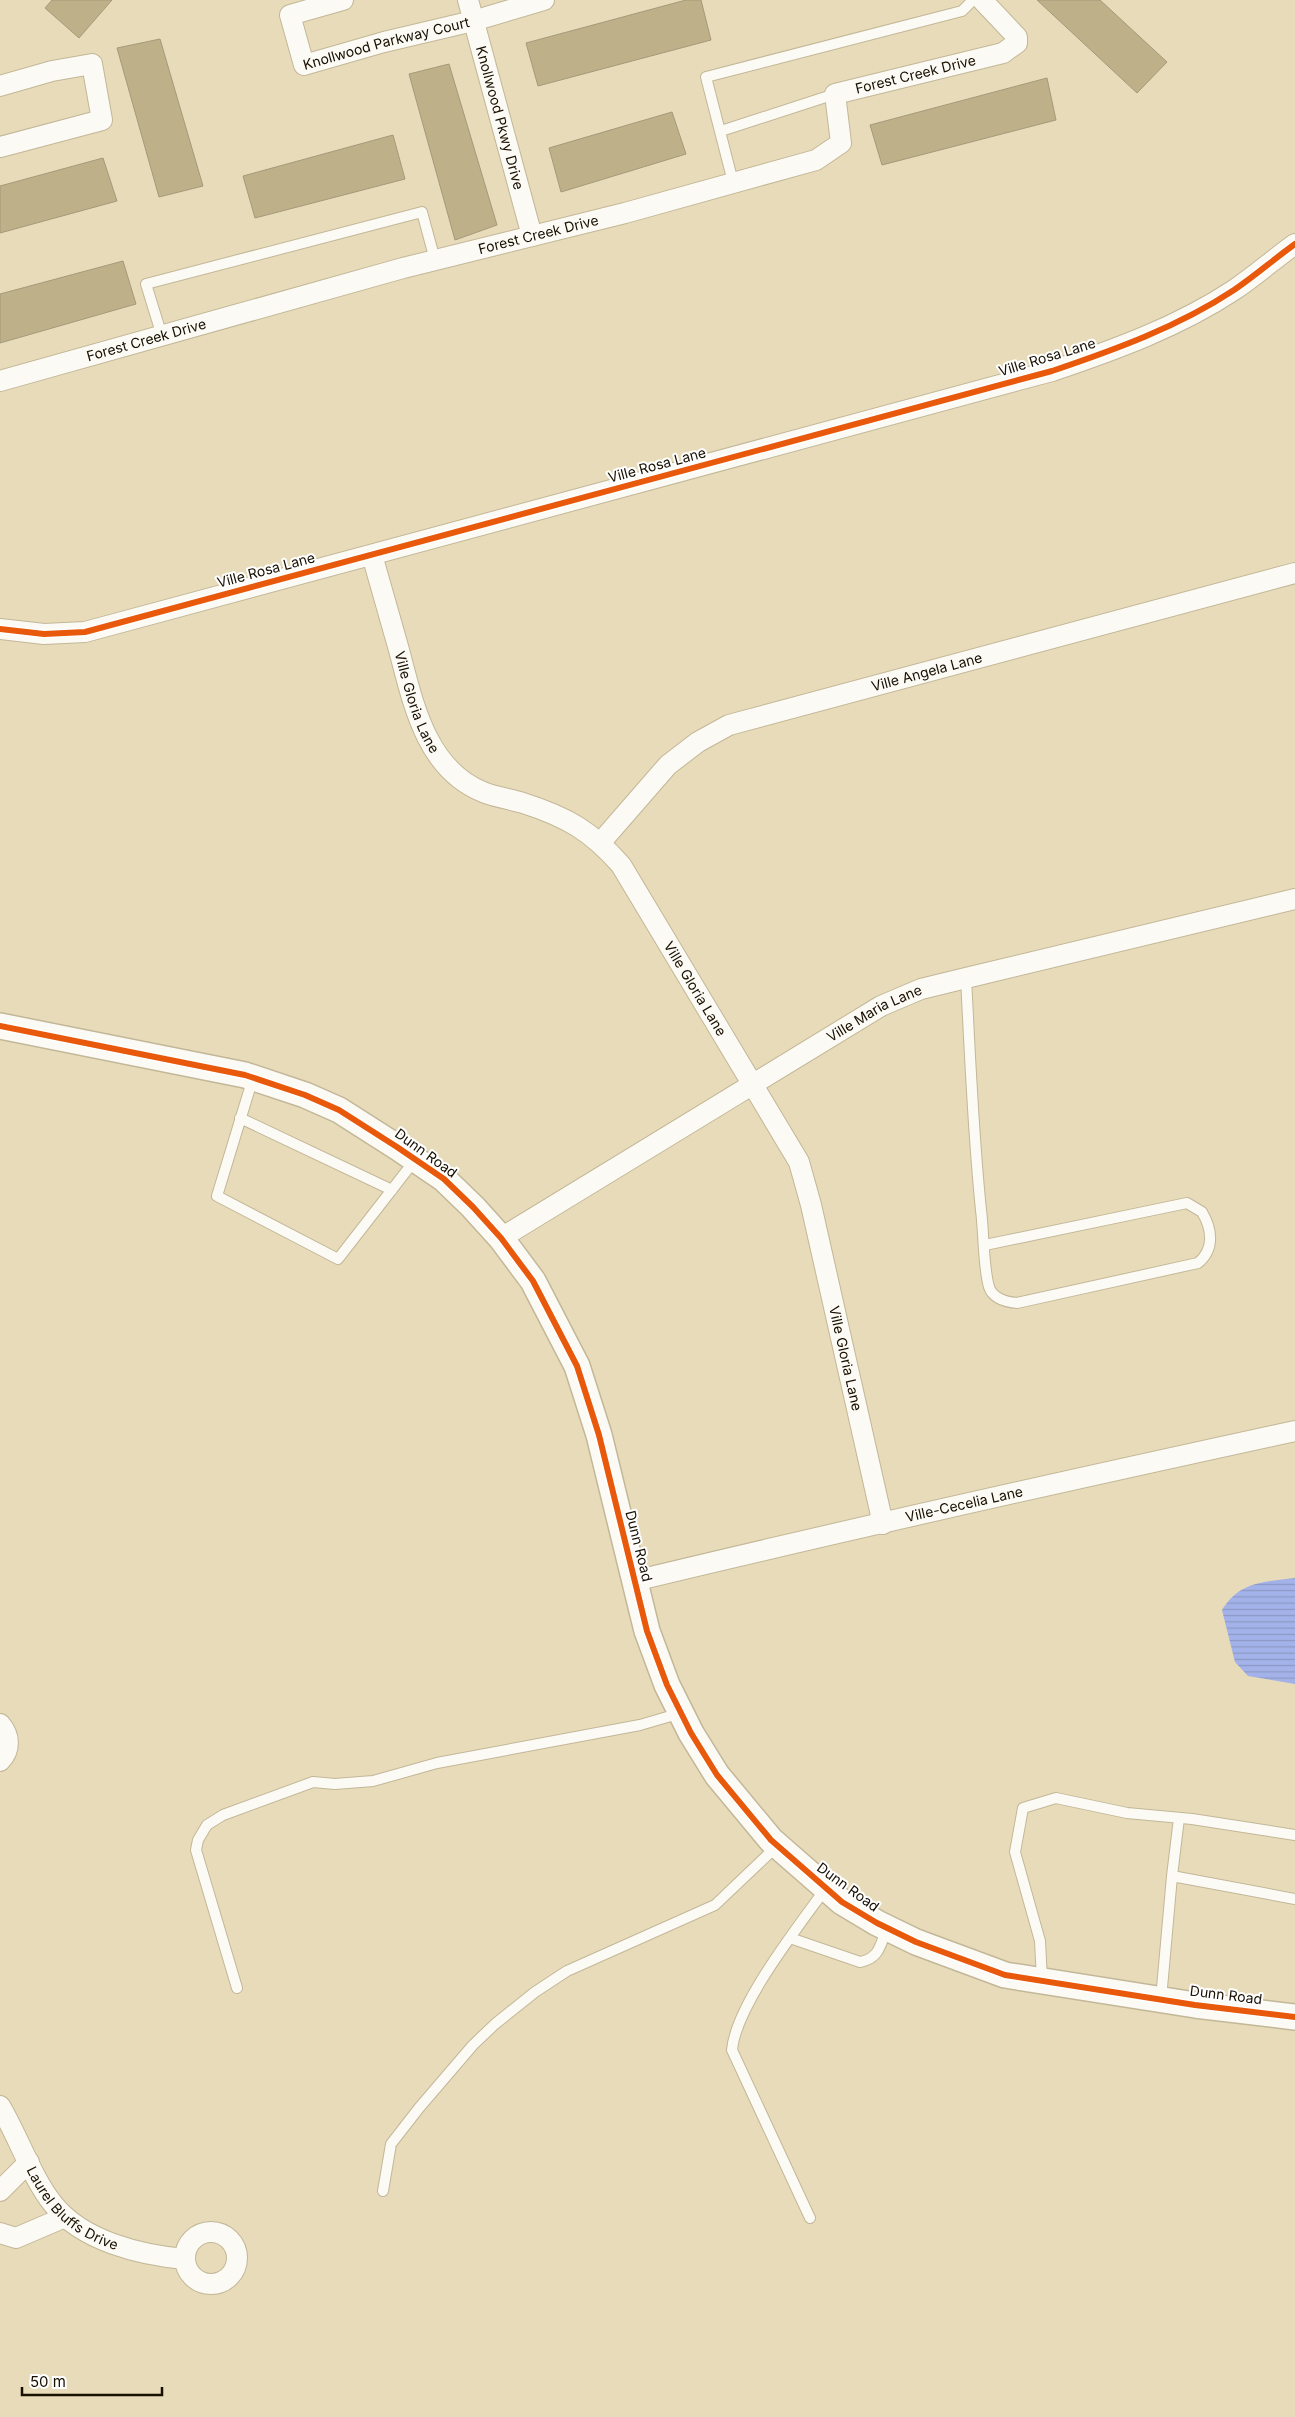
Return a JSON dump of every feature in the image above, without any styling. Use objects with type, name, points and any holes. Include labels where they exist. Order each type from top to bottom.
[{"type":"street","name":"Knollwood Parkway Court","points":[[343,0],[290,15],[304,65],[544,0]]},
{"type":"street","name":"Knollwood Pkwy Drive","points":[[468,0],[472,21],[532,236]]},
{"type":"street","name":"Forest Creek Drive","points":[[0,381],[435,260],[624,213],[816,160],[841,143],[835,94],[1003,53],[1017,43],[1017,37],[982,0]]},
{"type":"street","points":[[0,86],[52,71],[92,64],[102,120],[0,147]]},
{"type":"street","name":"Ville Rosa Lane","points":[[0,629],[44,634],[85,632],[1052,371],[1157,332],[1196,312],[1234,290],[1293,247]]},
{"type":"street","name":"Ville Gloria Lane","points":[[372,555],[413,702],[425,734],[441,759],[459,779],[483,792],[540,808],[589,832],[601,842],[621,865],[799,1162],[812,1205],[883,1524]]},
{"type":"street","name":"Ville Angela Lane","points":[[601,842],[668,765],[698,742],[729,725],[1295,573]]},
{"type":"street","name":"Ville Maria Lane","points":[[501,1238],[881,1006],[921,989],[1295,900]]},
{"type":"street","name":"Dunn Road","points":[[0,1026],[253,1078],[305,1095],[340,1110],[450,1185],[501,1238],[533,1281],[577,1366],[599,1435],[647,1631],[667,1685],[681,1713],[717,1775],[777,1846],[842,1902],[887,1928],[962,1960],[1004,1975],[1161,1999],[1295,2016]]},
{"type":"street","name":"Ville-Cecelia Lane","points":[[634,1581],[883,1524],[941,1508],[1295,1431]]},
{"type":"street","points":[[0,1724],[6,1733],[8,1742],[7,1750],[0,1761]]},
{"type":"street","name":"Laurel Bluffs Drive","points":[[0,2106],[52,2203],[65,2217],[99,2237],[158,2255],[185,2259]]},
{"type":"street","points":[[0,2191],[29,2162]]},
{"type":"street","points":[[0,2233],[16,2238],[65,2217]]},
{"type":"lane","points":[[733,182],[706,78],[962,10],[973,0]]},
{"type":"lane","points":[[720,131],[835,94]]},
{"type":"lane","points":[[162,336],[146,284],[422,212],[435,260]]},
{"type":"lane","points":[[966,978],[973,1130],[989,1288],[1000,1299],[1017,1303],[1198,1263],[1210,1249],[1211,1241],[1202,1212],[1187,1203],[985,1245]]},
{"type":"lane","points":[[253,1078],[217,1196],[338,1259],[415,1160]]},
{"type":"lane","points":[[240,1118],[392,1190]]},
{"type":"lane","points":[[237,1988],[196,1850],[198,1840],[207,1825],[215,1820],[313,1782],[335,1784],[373,1781],[437,1763],[640,1725],[681,1713]]},
{"type":"lane","points":[[1042,1981],[1040,1941],[1015,1852],[1023,1808],[1056,1798],[1128,1812],[1295,1835]]},
{"type":"lane","points":[[1161,1999],[1179,1818]]},
{"type":"lane","points":[[383,2191],[391,2144],[473,2045],[495,2024],[535,1992],[567,1971],[715,1905],[777,1846]]},
{"type":"lane","points":[[1172,1876],[1295,1899]]},
{"type":"lane","points":[[810,2218],[732,2050],[733,2036],[740,2019],[790,1938],[826,1888]]},
{"type":"lane","points":[[790,1938],[860,1962],[871,1960],[876,1955],[887,1928]]},
{"type":"water","points":[[1295,1578],[1295,1684],[1248,1676],[1235,1662],[1222,1610],[1229,1600],[1245,1588],[1263,1582]]},
{"type":"building","points":[[52,0],[112,0],[79,38],[45,8]]},
{"type":"building","points":[[686,0],[701,0],[711,40],[538,86],[526,43]]},
{"type":"building","points":[[1037,0],[1100,0],[1167,62],[1137,93]]},
{"type":"building","points":[[160,39],[203,186],[159,197],[117,48]]},
{"type":"building","points":[[449,64],[497,225],[455,240],[409,74]]},
{"type":"building","points":[[1047,78],[1056,120],[882,165],[870,125]]},
{"type":"building","points":[[672,112],[686,154],[561,192],[549,148]]},
{"type":"building","points":[[393,135],[405,179],[255,218],[243,176]]},
{"type":"building","points":[[103,158],[117,201],[0,233],[0,186]]},
{"type":"building","points":[[123,261],[136,304],[0,343],[0,294]]},
{"type":"cycle path","points":[[0,629],[44,634],[85,632],[1052,371],[1122,346],[1191,315],[1234,290],[1295,244]]},
{"type":"cycle path","points":[[0,1026],[245,1075],[305,1095],[339,1110],[397,1147],[444,1179],[473,1207],[501,1238],[533,1281],[577,1366],[599,1435],[647,1631],[667,1685],[691,1733],[717,1775],[771,1840],[842,1902],[877,1923],[916,1942],[1005,1975],[1195,2005],[1295,2017]]}]
